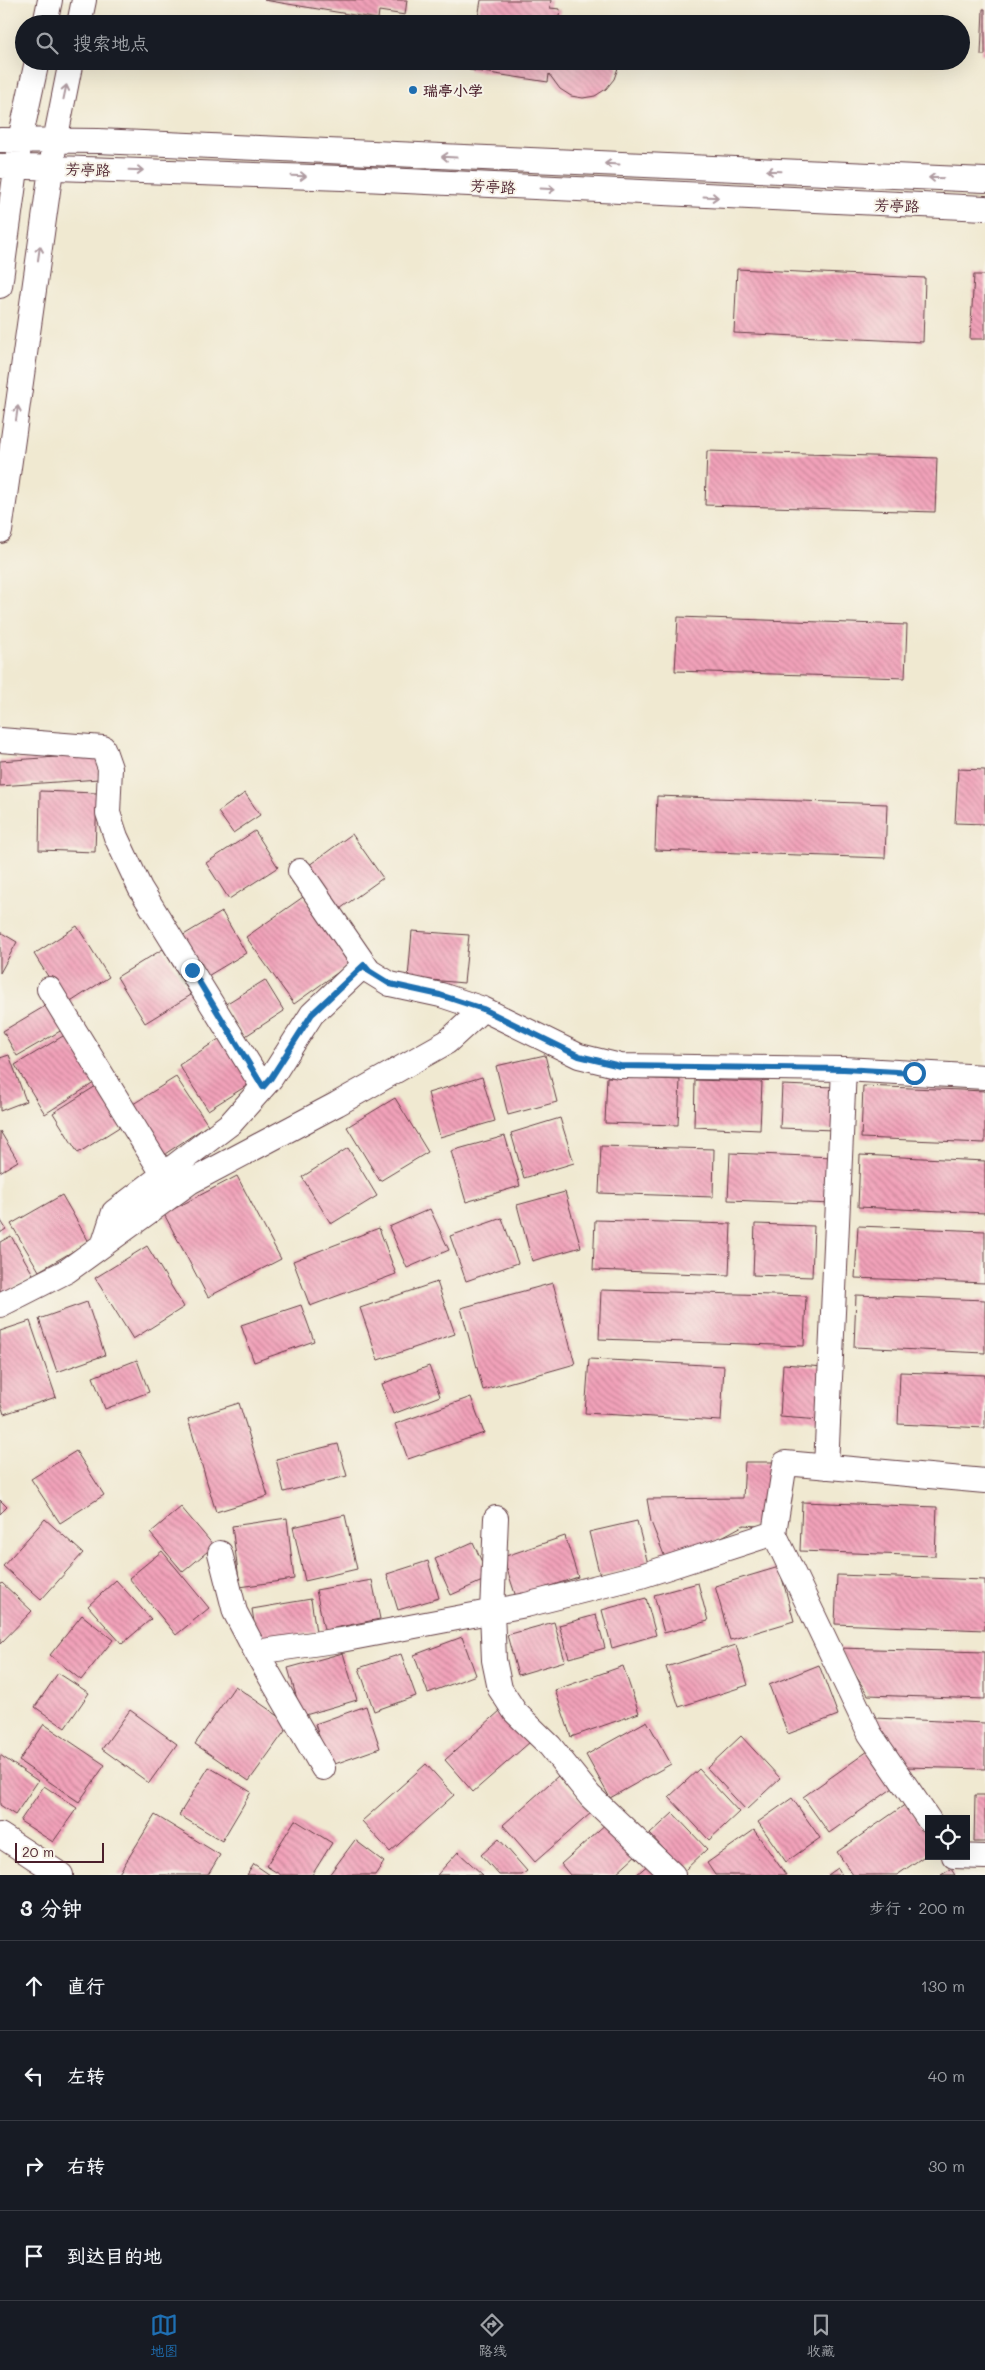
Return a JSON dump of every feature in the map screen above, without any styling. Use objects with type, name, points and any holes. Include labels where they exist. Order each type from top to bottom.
[{"type":"street","points":[[47,15],[50,0]]},
{"type":"street","points":[[81,15],[84,0]]},
{"type":"street","points":[[0,286],[10,140],[34,70]]},
{"type":"street","points":[[0,531],[55,141],[69,70]]},
{"type":"street","name":"芳亭路","points":[[10,140],[985,180]]},
{"type":"street","name":"芳亭路","points":[[8,166],[342,178],[985,208]]},
{"type":"street","points":[[0,740],[103,748],[110,768],[108,813],[116,837],[140,888],[263,1087]]},
{"type":"street","points":[[300,871],[369,971],[390,984],[440,995],[483,1009],[579,1056],[620,1066],[844,1069],[985,1077]]},
{"type":"street","points":[[104,1243],[114,1212],[231,1123],[271,1078],[312,1014],[364,965]]},
{"type":"street","points":[[49,989],[163,1174]]},
{"type":"street","points":[[0,1305],[67,1270],[190,1182],[337,1104],[447,1042],[483,1009]]},
{"type":"street","points":[[826,1467],[844,1069]]},
{"type":"street","points":[[926,1815],[870,1734],[774,1533],[785,1463],[985,1481]]},
{"type":"street","points":[[496,1518],[492,1612],[494,1660],[500,1689],[514,1712],[550,1746],[590,1796],[673,1875]]},
{"type":"street","points":[[256,1652],[341,1640],[526,1605],[641,1576],[774,1533]]},
{"type":"street","points":[[220,1553],[235,1612],[322,1768]]},
{"type":"street","points":[[0,1835],[61,1875]]},
{"type":"street","points":[[970,1857],[985,1857]]},
{"type":"street","points":[[957,1860],[966,1875]]},
{"type":"building","points":[[264,0],[407,0],[405,15],[379,11],[378,15],[354,15]]},
{"type":"building","points":[[481,0],[551,0],[550,8],[560,9],[559,15],[478,15]]},
{"type":"building","points":[[983,9],[985,9],[985,55],[981,55]]},
{"type":"building","points":[[469,70],[617,70],[614,79],[606,89],[595,96],[583,98],[571,96],[560,89],[549,74],[548,82]]},
{"type":"building","points":[[737,269],[925,278],[923,342],[734,333]]},
{"type":"building","points":[[974,275],[985,275],[985,339],[970,339]]},
{"type":"building","points":[[707,451],[937,458],[935,512],[705,505]]},
{"type":"building","points":[[678,617],[907,625],[905,678],[675,671]]},
{"type":"building","points":[[98,754],[99,779],[0,786],[0,761]]},
{"type":"building","points":[[958,769],[985,770],[985,824],[955,823]]},
{"type":"building","points":[[40,791],[97,793],[95,852],[39,850]]},
{"type":"building","points":[[245,793],[260,815],[233,833],[218,812]]},
{"type":"building","points":[[657,796],[887,804],[885,858],[655,850]]},
{"type":"building","points":[[255,831],[278,867],[229,899],[206,863]]},
{"type":"building","points":[[352,834],[383,878],[337,911],[305,868]]},
{"type":"building","points":[[303,897],[351,963],[294,1004],[246,937]]},
{"type":"building","points":[[222,912],[246,953],[206,977],[182,936]]},
{"type":"building","points":[[77,926],[109,977],[66,1005],[34,954]]},
{"type":"building","points":[[412,931],[469,935],[464,983],[408,978]]},
{"type":"building","points":[[0,932],[17,942],[0,973]]},
{"type":"building","points":[[163,949],[191,995],[145,1023],[117,977]]},
{"type":"building","points":[[265,980],[284,1011],[244,1037],[224,1005]]},
{"type":"building","points":[[47,1005],[62,1030],[17,1056],[3,1031]]},
{"type":"building","points":[[68,1033],[97,1081],[45,1114],[15,1065]]},
{"type":"building","points":[[222,1037],[251,1083],[208,1110],[179,1065]]},
{"type":"building","points":[[9,1055],[26,1101],[0,1111],[0,1058]]},
{"type":"building","points":[[545,1055],[557,1102],[508,1115],[496,1066]]},
{"type":"building","points":[[176,1077],[208,1125],[162,1156],[130,1106]]},
{"type":"building","points":[[482,1077],[495,1121],[440,1137],[428,1093]]},
{"type":"building","points":[[607,1077],[680,1080],[678,1125],[605,1123]]},
{"type":"building","points":[[695,1080],[762,1082],[760,1130],[694,1127]]},
{"type":"building","points":[[782,1085],[835,1087],[834,1130],[780,1128]]},
{"type":"building","points":[[96,1086],[121,1126],[78,1153],[53,1113]]},
{"type":"building","points":[[863,1086],[985,1091],[985,1143],[861,1138]]},
{"type":"building","points":[[395,1098],[428,1152],[380,1181],[347,1127]]},
{"type":"building","points":[[560,1118],[574,1163],[524,1178],[511,1133]]},
{"type":"building","points":[[0,1131],[18,1161],[0,1172]]},
{"type":"building","points":[[505,1136],[520,1186],[466,1202],[451,1151]]},
{"type":"building","points":[[601,1146],[714,1149],[713,1197],[599,1193]]},
{"type":"building","points":[[348,1148],[377,1196],[331,1224],[302,1177]]},
{"type":"building","points":[[730,1153],[834,1157],[833,1204],[728,1200]]},
{"type":"building","points":[[860,1155],[985,1161],[985,1213],[858,1207]]},
{"type":"building","points":[[237,1176],[281,1259],[208,1297],[164,1214]]},
{"type":"building","points":[[565,1192],[581,1247],[532,1261],[517,1205]]},
{"type":"building","points":[[62,1195],[89,1242],[39,1271],[11,1224]]},
{"type":"building","points":[[430,1209],[449,1250],[407,1268],[389,1227]]},
{"type":"building","points":[[502,1218],[518,1263],[466,1281],[450,1236]]},
{"type":"building","points":[[0,1219],[6,1229],[0,1233]]},
{"type":"building","points":[[595,1220],[731,1224],[729,1275],[593,1270]]},
{"type":"building","points":[[755,1224],[814,1226],[812,1277],[753,1275]]},
{"type":"building","points":[[858,1226],[985,1231],[985,1283],[855,1278]]},
{"type":"building","points":[[379,1228],[396,1274],[310,1306],[293,1261]]},
{"type":"building","points":[[11,1236],[34,1276],[0,1296],[0,1242]]},
{"type":"building","points":[[147,1246],[184,1307],[133,1339],[95,1278]]},
{"type":"building","points":[[437,1282],[455,1334],[378,1360],[360,1308]]},
{"type":"building","points":[[553,1283],[575,1364],[483,1390],[461,1308]]},
{"type":"building","points":[[601,1290],[806,1296],[804,1346],[599,1339]]},
{"type":"building","points":[[856,1295],[985,1300],[985,1353],[854,1347]]},
{"type":"building","points":[[87,1302],[105,1355],[57,1372],[39,1319]]},
{"type":"building","points":[[301,1305],[314,1341],[254,1362],[241,1325]]},
{"type":"building","points":[[30,1321],[56,1397],[4,1414],[0,1402],[0,1331]]},
{"type":"building","points":[[589,1359],[724,1366],[721,1421],[585,1413]]},
{"type":"building","points":[[137,1360],[149,1392],[105,1409],[93,1377]]},
{"type":"building","points":[[783,1364],[824,1367],[821,1420],[780,1417]]},
{"type":"building","points":[[429,1366],[440,1396],[393,1414],[382,1384]]},
{"type":"building","points":[[900,1372],[985,1375],[985,1428],[898,1424]]},
{"type":"building","points":[[471,1397],[484,1433],[408,1459],[395,1424]]},
{"type":"building","points":[[239,1403],[268,1496],[216,1512],[188,1419]]},
{"type":"building","points":[[338,1444],[347,1476],[284,1492],[276,1459]]},
{"type":"building","points":[[76,1451],[104,1495],[60,1523],[31,1479]]},
{"type":"building","points":[[745,1462],[773,1462],[770,1527],[744,1525],[694,1552],[666,1560],[651,1522],[647,1499],[743,1498]]},
{"type":"building","points":[[0,1500],[7,1507],[0,1514]]},
{"type":"building","points":[[802,1502],[937,1507],[935,1556],[800,1551]]},
{"type":"building","points":[[181,1507],[214,1546],[183,1572],[150,1533]]},
{"type":"building","points":[[345,1515],[357,1569],[305,1581],[293,1527]]},
{"type":"building","points":[[287,1518],[294,1579],[240,1587],[232,1526]]},
{"type":"building","points":[[45,1519],[83,1553],[41,1600],[3,1566]]},
{"type":"building","points":[[637,1521],[648,1564],[600,1576],[589,1532]]},
{"type":"building","points":[[565,1536],[578,1577],[516,1597],[503,1557]]},
{"type":"building","points":[[473,1542],[489,1578],[451,1595],[435,1559]]},
{"type":"building","points":[[162,1551],[209,1608],[176,1635],[129,1578]]},
{"type":"building","points":[[428,1561],[439,1598],[398,1610],[387,1574]]},
{"type":"building","points":[[779,1567],[794,1621],[730,1640],[715,1586]]},
{"type":"building","points":[[837,1575],[985,1580],[985,1630],[835,1624]]},
{"type":"building","points":[[116,1580],[151,1619],[122,1644],[88,1606]]},
{"type":"building","points":[[372,1580],[380,1619],[324,1630],[316,1590]]},
{"type":"building","points":[[2,1583],[32,1611],[0,1644],[0,1586]]},
{"type":"building","points":[[698,1583],[708,1621],[664,1633],[654,1595]]},
{"type":"building","points":[[646,1598],[656,1635],[612,1648],[602,1610]]},
{"type":"building","points":[[311,1599],[316,1632],[257,1641],[252,1609]]},
{"type":"building","points":[[82,1615],[113,1640],[81,1680],[50,1655]]},
{"type":"building","points":[[596,1615],[605,1648],[569,1658],[559,1625]]},
{"type":"building","points":[[554,1622],[565,1661],[518,1675],[507,1635]]},
{"type":"building","points":[[462,1637],[476,1675],[428,1693],[414,1655]]},
{"type":"building","points":[[736,1645],[748,1685],[679,1707],[666,1667]]},
{"type":"building","points":[[838,1648],[985,1652],[985,1699],[868,1695]]},
{"type":"building","points":[[343,1653],[357,1700],[302,1716],[288,1668]]},
{"type":"building","points":[[401,1654],[416,1696],[374,1711],[359,1668]]},
{"type":"building","points":[[819,1665],[838,1715],[788,1734],[769,1685]]},
{"type":"building","points":[[623,1666],[639,1713],[571,1737],[555,1690]]},
{"type":"building","points":[[58,1673],[89,1693],[65,1728],[35,1707]]},
{"type":"building","points":[[235,1686],[290,1724],[249,1781],[195,1744]]},
{"type":"building","points":[[366,1706],[380,1748],[329,1766],[315,1724]]},
{"type":"building","points":[[130,1710],[177,1744],[149,1783],[102,1749]]},
{"type":"building","points":[[501,1710],[530,1742],[473,1792],[445,1760]]},
{"type":"building","points":[[874,1718],[985,1723],[985,1769],[905,1767]]},
{"type":"building","points":[[647,1721],[671,1764],[610,1798],[586,1755]]},
{"type":"building","points":[[44,1724],[105,1765],[79,1802],[19,1761]]},
{"type":"building","points":[[741,1736],[780,1778],[746,1810],[707,1768]]},
{"type":"building","points":[[868,1751],[893,1788],[829,1833],[803,1797]]},
{"type":"building","points":[[0,1755],[38,1781],[15,1815],[0,1805]]},
{"type":"building","points":[[426,1764],[454,1795],[390,1852],[362,1821]]},
{"type":"building","points":[[209,1767],[251,1792],[222,1841],[179,1815]]},
{"type":"building","points":[[699,1769],[739,1812],[709,1840],[669,1797]]},
{"type":"building","points":[[558,1776],[591,1813],[535,1862],[503,1825]]},
{"type":"building","points":[[44,1786],[77,1808],[53,1842],[20,1821]]},
{"type":"building","points":[[975,1795],[985,1795],[985,1842],[974,1842]]},
{"type":"building","points":[[792,1798],[820,1838],[786,1862],[758,1822]]},
{"type":"building","points":[[906,1804],[925,1830],[925,1856],[897,1875],[853,1875],[837,1852]]},
{"type":"building","points":[[673,1813],[707,1849],[684,1871],[650,1834]]},
{"type":"building","points":[[155,1815],[220,1855],[208,1875],[118,1875]]},
{"type":"building","points":[[295,1820],[332,1843],[312,1875],[281,1875],[266,1866]]},
{"type":"building","points":[[608,1822],[637,1854],[614,1875],[570,1875],[561,1864]]},
{"type":"building","points":[[754,1830],[786,1875],[715,1875],[707,1863]]},
{"type":"building","points":[[499,1839],[527,1871],[522,1875],[499,1875],[481,1855]]},
{"type":"building","points":[[355,1840],[384,1862],[375,1875],[329,1875]]},
{"type":"building","points":[[458,1852],[483,1875],[437,1875]]},
{"type":"building","points":[[254,1864],[270,1875],[247,1875]]},
{"type":"building","points":[[649,1864],[659,1875],[636,1875]]},
{"type":"building","points":[[838,1868],[842,1875],[828,1875]]},
{"type":"building","points":[[951,1869],[955,1875],[941,1875]]},
{"type":"place","name":"瑞亭小学","points":[[413,90]]},
{"type":"route","points":[[192,970],[263,1087],[271,1078],[312,1014],[364,965],[369,971],[390,984],[440,995],[483,1009],[579,1056],[620,1066],[844,1069],[914,1073]]}]
